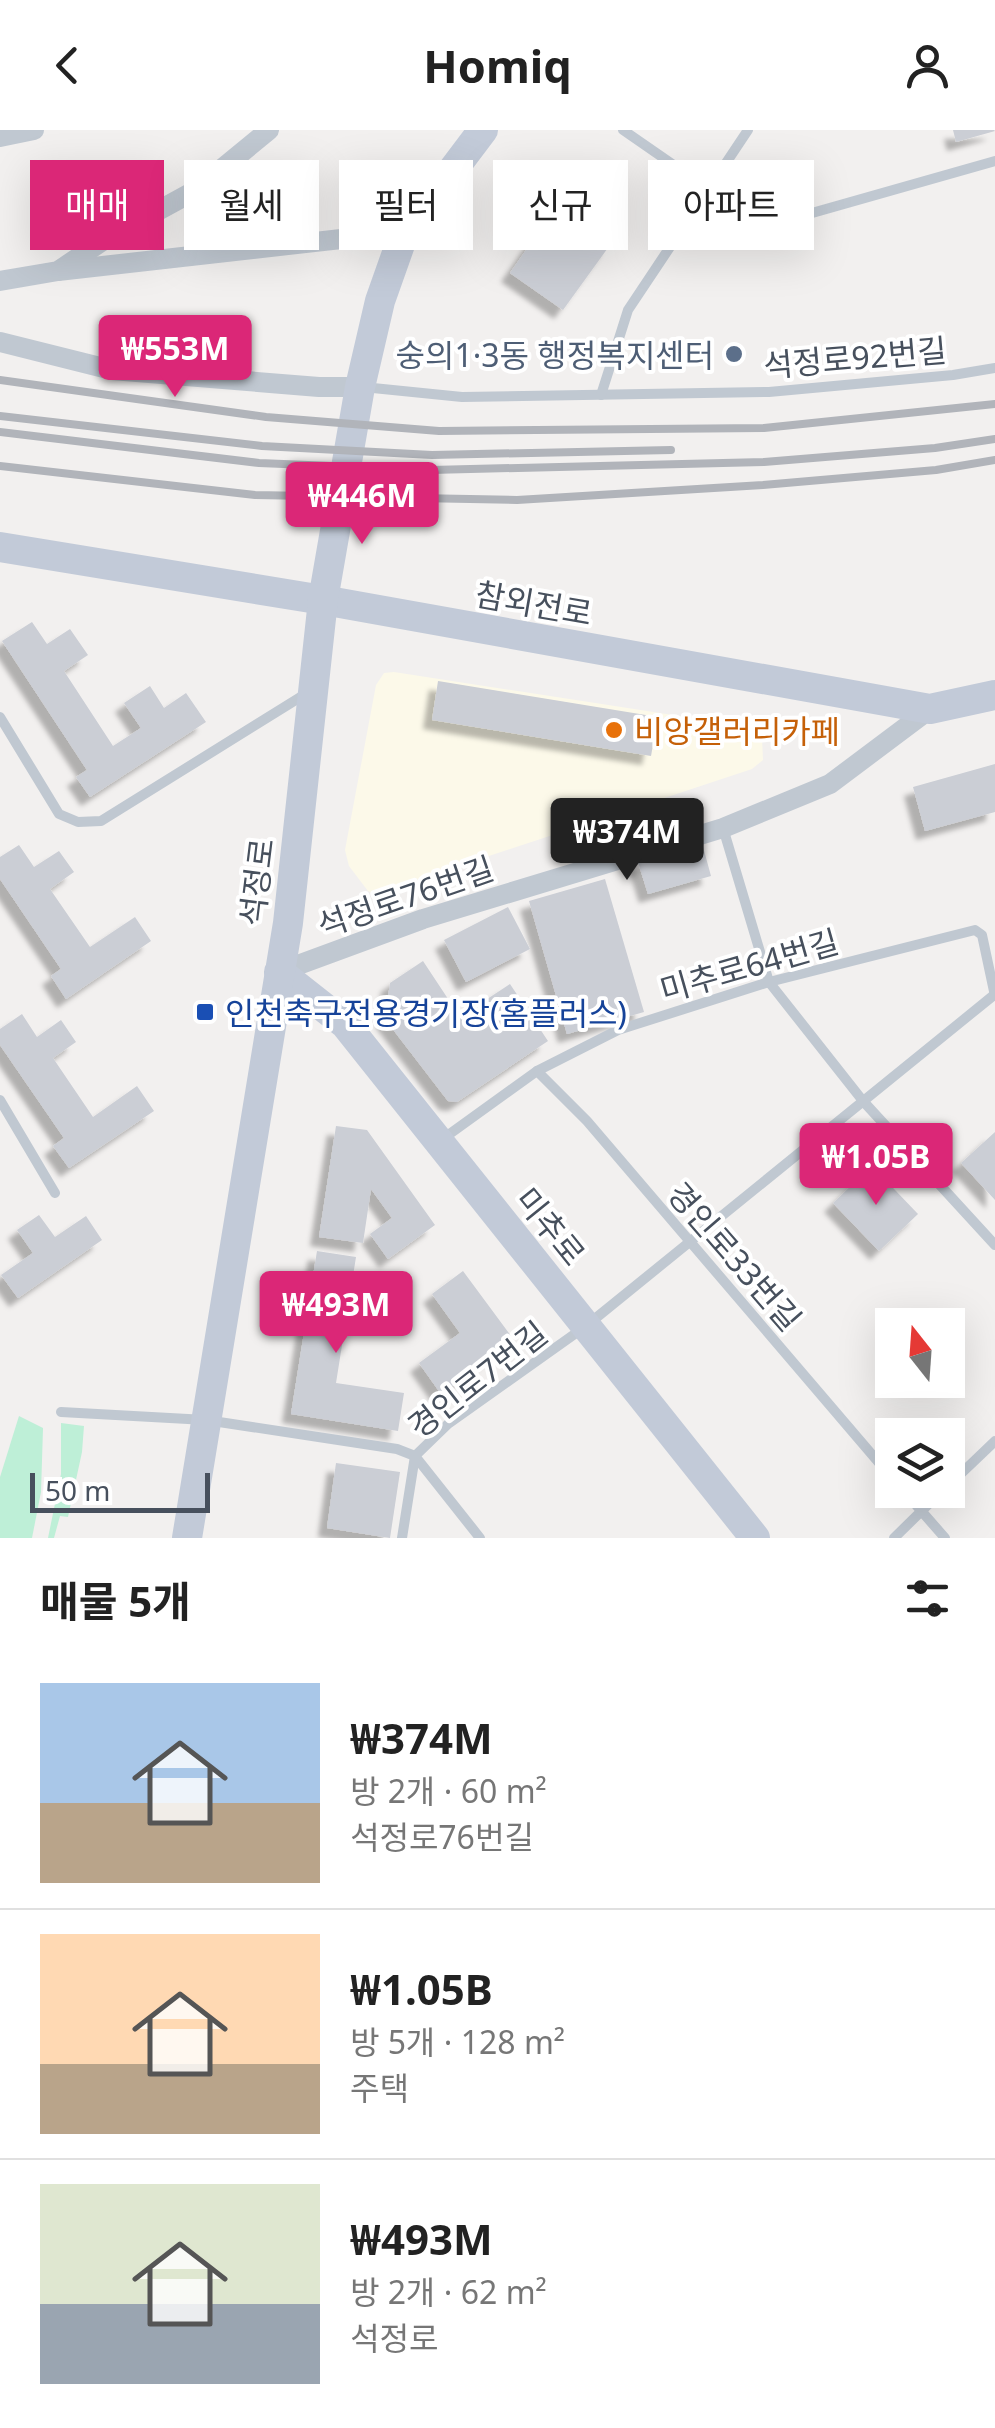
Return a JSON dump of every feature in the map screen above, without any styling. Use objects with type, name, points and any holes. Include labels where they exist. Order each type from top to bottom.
[{"type":"main road","name":"석정로","points":[[460,160],[483,130]]},
{"type":"main road","name":"석정로","points":[[186,1538],[288,923],[323,600],[360,387],[380,301],[398,250]]},
{"type":"main road","name":"참외전로","points":[[0,547],[323,600],[930,710],[995,695]]},
{"type":"main road","name":"미추로","points":[[279,972],[345,1024],[755,1538]]},
{"type":"street","points":[[0,137],[34,130]]},
{"type":"street","points":[[58,271],[101,242],[196,190],[269,130]]},
{"type":"street","points":[[0,281],[339,239]]},
{"type":"street","points":[[0,342],[112,370],[360,387]]},
{"type":"street","name":"석정로76번길","points":[[279,972],[424,918],[723,828],[830,784],[930,710]]},
{"type":"lane","points":[[624,130],[666,160]]},
{"type":"lane","points":[[728,160],[748,130]]},
{"type":"lane","points":[[814,214],[995,162]]},
{"type":"lane","points":[[601,395],[628,310],[668,250]]},
{"type":"lane","name":"석정로92번길","points":[[360,387],[462,397],[769,392],[995,368]]},
{"type":"lane","points":[[0,717],[59,814],[78,822],[101,820],[313,689]]},
{"type":"lane","points":[[723,828],[770,982],[863,1101],[995,1245]]},
{"type":"lane","name":"미추로64번길","points":[[439,1142],[537,1071],[618,1030],[770,982],[975,930],[982,935],[995,995]]},
{"type":"lane","name":"경인로7번길","points":[[402,1538],[415,1456],[448,1424],[586,1326],[995,995]]},
{"type":"lane","name":"경인로33번길","points":[[537,1071],[587,1120],[875,1458]]},
{"type":"lane","points":[[0,1100],[55,1193]]},
{"type":"lane","points":[[61,1412],[206,1420],[398,1449],[415,1456],[480,1538]]},
{"type":"lane","points":[[965,1470],[995,1441]]},
{"type":"lane","points":[[918,1508],[945,1538]]},
{"type":"lane","points":[[894,1538],[924,1508]]},
{"type":"shaded area","points":[[384,673],[744,726],[762,738],[763,760],[752,769],[374,894],[349,866],[345,850],[376,685]]},
{"type":"green space","points":[[19,1416],[43,1428],[41,1492],[32,1538],[0,1538],[0,1477]]},
{"type":"green space","points":[[61,1423],[84,1426],[82,1452],[68,1517],[60,1516],[54,1538],[48,1538],[61,1474]]},
{"type":"building","points":[[953,130],[994,130],[995,131],[956,142]]},
{"type":"building","points":[[526,250],[606,250],[563,310],[510,273]]},
{"type":"building","points":[[32,622],[47,644],[70,629],[88,655],[64,671],[113,746],[141,728],[124,703],[150,686],[164,708],[186,693],[206,722],[90,797],[76,777],[87,770],[2,641]]},
{"type":"building","points":[[438,681],[658,717],[651,756],[432,720]]},
{"type":"building","points":[[995,764],[995,812],[925,831],[913,787]]},
{"type":"building","points":[[702,843],[711,876],[648,894],[638,862]]},
{"type":"building","points":[[19,845],[34,867],[59,851],[74,872],[50,889],[90,947],[135,917],[151,941],[66,999],[51,976],[61,969],[0,879],[0,857]]},
{"type":"building","points":[[605,879],[644,1012],[567,1034],[529,901]]},
{"type":"building","points":[[508,907],[530,949],[466,982],[444,940]]},
{"type":"building","points":[[423,961],[460,1017],[510,984],[548,1041],[457,1102],[448,1101],[385,1019],[390,983]]},
{"type":"building","points":[[22,1014],[37,1037],[61,1020],[76,1042],[53,1058],[93,1117],[137,1086],[154,1111],[69,1168],[53,1146],[64,1138],[0,1045],[0,1029]]},
{"type":"building","points":[[336,1126],[367,1130],[435,1225],[388,1259],[370,1234],[392,1218],[371,1189],[363,1243],[319,1237]]},
{"type":"building","points":[[995,1132],[995,1200],[961,1163]]},
{"type":"building","points":[[872,1166],[918,1214],[879,1251],[833,1203]]},
{"type":"building","points":[[39,1215],[55,1237],[86,1216],[102,1240],[18,1298],[1,1275],[33,1253],[17,1230]]},
{"type":"building","points":[[317,1251],[356,1257],[336,1383],[404,1393],[398,1431],[291,1414]]},
{"type":"building","points":[[463,1271],[514,1340],[441,1394],[419,1363],[460,1333],[432,1294]]},
{"type":"building","points":[[336,1463],[400,1472],[390,1538],[327,1528]]},
{"type":"railway","points":[[0,380],[266,417],[439,431],[764,428],[995,404]]},
{"type":"railway","points":[[0,416],[262,446],[432,455],[671,450]]},
{"type":"railway","points":[[0,432],[259,463],[431,470],[764,462],[935,448],[995,439]]},
{"type":"railway","points":[[0,466],[255,495],[517,500],[763,485],[936,470],[995,460]]},
{"type":"place","name":"숭의1·3동 행정복지센터","points":[[734,354]]},
{"type":"place","name":"비앙갤러리카페","points":[[614,730]]},
{"type":"place","name":"인천축구전용경기장(홈플러스)","points":[[205,1012]]}]
